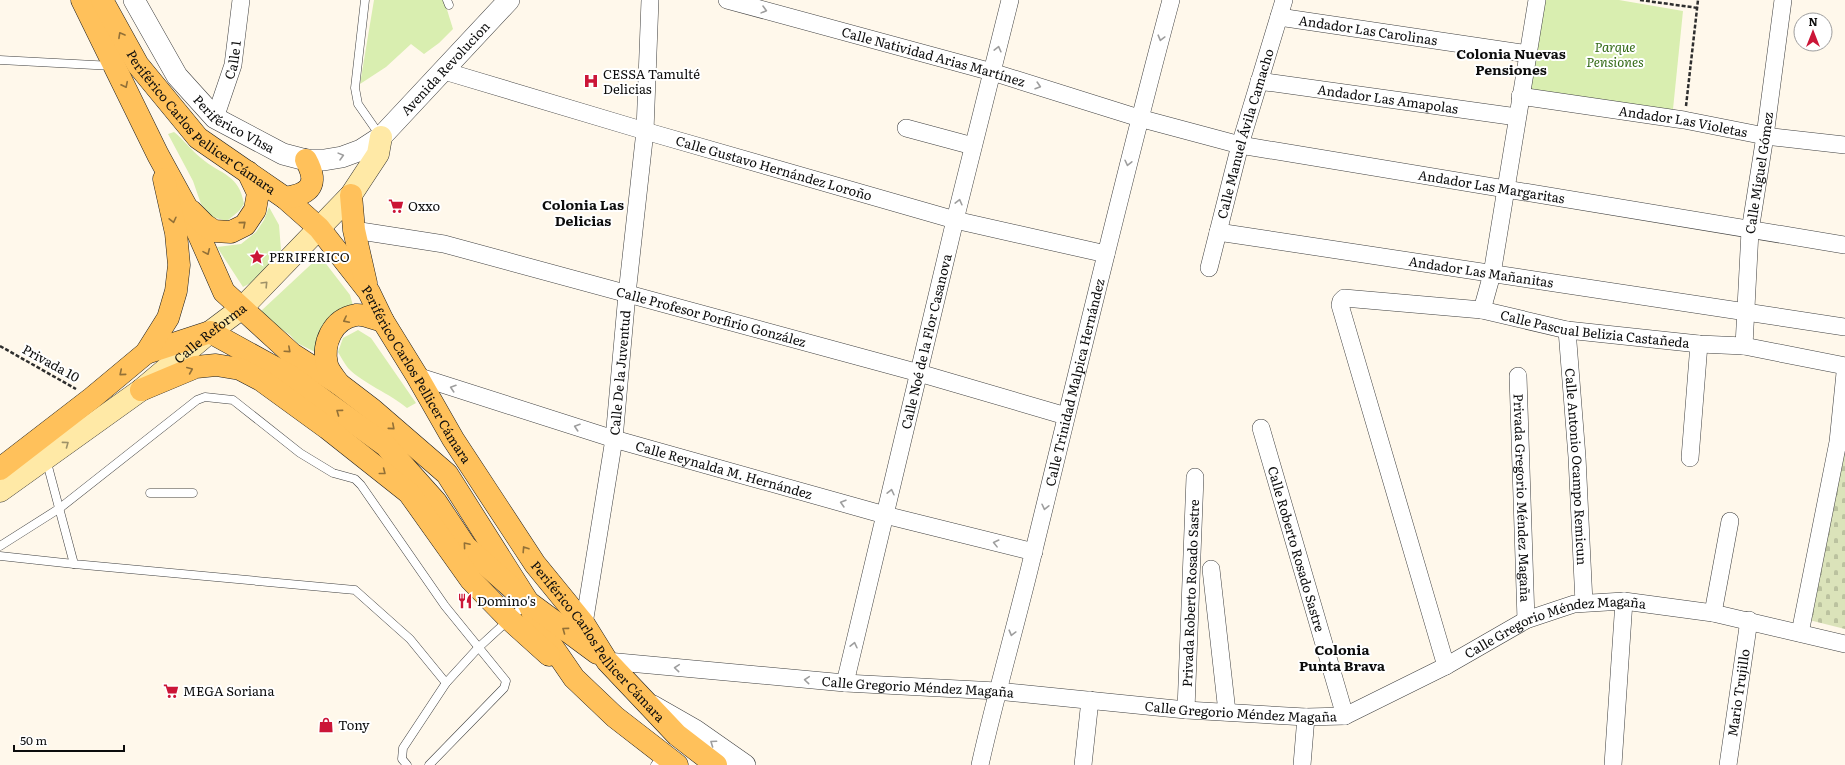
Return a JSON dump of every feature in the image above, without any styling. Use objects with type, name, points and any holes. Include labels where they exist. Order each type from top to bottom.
[{"type":"main road","name":"Periférico Carlos Pellicer Cámara","points":[[82,0],[116,66],[158,155],[187,208],[224,292],[292,354],[339,384],[373,410],[447,474],[528,602],[539,627],[574,678],[665,762]]},
{"type":"main road","name":"Periférico Carlos Pellicer Cámara","points":[[102,0],[138,65],[198,138],[285,198],[319,228],[369,292],[383,321],[453,439],[535,564],[584,624],[607,661],[677,735],[716,765]]},
{"type":"main road","name":"Calle Reforma","points":[[0,491],[41,450],[141,390],[210,332],[242,308],[351,195],[378,154],[381,137]]},
{"type":"main road","points":[[0,470],[41,450],[92,398],[146,353],[168,318],[176,291],[179,266],[176,232],[158,155]]},
{"type":"main road","points":[[285,198],[299,196],[306,193],[311,188],[312,170],[306,160]]},
{"type":"main road","points":[[187,208],[205,225],[214,231],[231,232],[245,225],[255,210],[258,193],[248,172]]},
{"type":"main road","points":[[351,195],[354,230],[369,292]]},
{"type":"main road","points":[[339,384],[328,367],[325,351],[332,330],[343,320],[357,315],[383,321]]},
{"type":"main road","points":[[146,353],[210,332],[290,376],[385,445],[436,502],[466,547],[528,602],[607,661]]},
{"type":"main road","points":[[141,390],[196,367],[216,365],[240,369],[261,380],[327,428],[409,493],[472,580],[509,619],[574,678]]},
{"type":"street","name":"Calle 1","points":[[215,118],[233,65],[241,0]]},
{"type":"street","name":"Avenida Revolucion","points":[[381,137],[509,0]]},
{"type":"street","name":"Calle De la Juventud","points":[[584,624],[614,439],[627,294],[645,131],[650,0]]},
{"type":"street","name":"Calle Natividad Arias Martínez","points":[[727,0],[992,72],[1139,118]]},
{"type":"street","name":"Calle Noé de la Flor Casanova","points":[[845,683],[972,146],[1010,0]]},
{"type":"street","name":"Calle Trinidad Malpica Hernández","points":[[980,765],[997,691],[1034,552],[1139,118],[1171,0]]},
{"type":"street","name":"Calle Manuel Ávila Camacho","points":[[1209,268],[1240,145],[1284,0]]},
{"type":"street","points":[[1482,310],[1492,274],[1520,96],[1537,0]]},
{"type":"street","name":"Calle Miguel Gómez","points":[[1744,346],[1744,312],[1750,231],[1765,136],[1783,0]]},
{"type":"street","name":"Periférico Vhsa","points":[[136,1],[177,76],[215,118],[283,154],[306,160],[324,160],[342,157],[361,150],[381,137]]},
{"type":"street","name":"Andador Las Carolinas","points":[[1279,16],[1528,54]]},
{"type":"street","name":"Calle Gustavo Hernández Loroño","points":[[444,71],[645,131],[955,220],[1106,254]]},
{"type":"street","name":"Andador Las Amapolas","points":[[1259,82],[1517,117]]},
{"type":"street","name":"Andador Las Violetas","points":[[1520,96],[1684,120],[1765,136],[1845,145]]},
{"type":"street","name":"Andador Las Margaritas","points":[[1139,118],[1240,145],[1750,231],[1845,245]]},
{"type":"street","points":[[906,128],[972,146]]},
{"type":"street","name":"Calle Profesor Porfirio González","points":[[354,230],[444,244],[919,373],[1066,416]]},
{"type":"street","name":"Andador Las Mañanitas","points":[[1218,232],[1845,327]]},
{"type":"street","name":"Calle Pascual Belizia Castañeda","points":[[1446,666],[1340,305],[1344,298],[1482,310],[1567,330],[1699,344],[1744,346],[1845,366]]},
{"type":"street","name":"Calle Antonio Ocampo Remicun","points":[[1567,330],[1577,458],[1584,603]]},
{"type":"street","points":[[1690,458],[1699,344]]},
{"type":"street","points":[[1800,633],[1838,442],[1845,373]]},
{"type":"street","name":"Calle Reynalda M. Hernández","points":[[417,376],[614,439],[885,515],[1034,552]]},
{"type":"street","name":"Privada Gregorio Méndez Magaña","points":[[1518,376],[1526,620]]},
{"type":"street","name":"Calle Roberto Rosado Sastre","points":[[1261,428],[1345,716]]},
{"type":"street","name":"Privada Roberto Rosado Sastre","points":[[1186,710],[1195,477]]},
{"type":"street","points":[[1714,613],[1730,521]]},
{"type":"street","points":[[1211,569],[1227,712]]},
{"type":"street","points":[[1613,765],[1624,601]]},
{"type":"street","name":"Calle Gregorio Méndez Magaña","points":[[607,661],[845,683],[997,691],[1186,710],[1306,717],[1345,716],[1446,666],[1526,620],[1574,604],[1624,601],[1714,613],[1845,644]]},
{"type":"street","name":"Mario Trujillo","points":[[1728,765],[1748,620]]},
{"type":"street","points":[[1083,765],[1090,700]]},
{"type":"street","points":[[648,703],[695,730],[745,765]]},
{"type":"street","points":[[1298,762],[1306,717]]},
{"type":"lane","points":[[365,0],[355,88],[358,104],[381,137]]},
{"type":"lane","points":[[0,60],[116,66]]},
{"type":"lane","points":[[0,546],[60,508],[197,400],[205,397],[233,400],[300,453],[333,474],[356,479],[362,485],[445,606],[506,681],[504,688],[429,765]]},
{"type":"lane","points":[[41,450],[60,508],[74,564]]},
{"type":"lane","points":[[150,493],[193,493]]},
{"type":"lane","points":[[0,556],[355,590],[410,639],[446,683]]},
{"type":"lane","points":[[407,765],[402,758],[403,748],[446,683],[478,648],[528,602]]},
{"type":"path","points":[[1640,0],[1698,8]]},
{"type":"path","points":[[1684,120],[1698,0]]},
{"type":"path","name":"Privada 10","points":[[0,346],[92,398]]},
{"type":"green space","points":[[374,0],[444,0],[453,29],[439,43],[424,54],[411,44],[386,67],[360,84]]},
{"type":"green space","name":"Parque Pensiones","points":[[1537,0],[1619,0],[1683,11],[1672,119],[1520,96]]},
{"type":"green space","points":[[174,132],[197,155],[208,164],[228,176],[238,187],[242,194],[244,204],[239,211],[227,221],[212,217],[201,204],[193,181],[168,134]]},
{"type":"green space","points":[[269,207],[279,225],[281,250],[274,265],[262,277],[243,287],[217,247],[241,244],[256,232],[264,220]]},
{"type":"green space","points":[[320,256],[350,295],[354,309],[317,353],[297,343],[290,335],[266,319],[261,311]]},
{"type":"green space","points":[[358,330],[371,338],[416,403],[407,408],[361,379],[348,368],[338,352],[343,338]]},
{"type":"green space","points":[[1845,449],[1845,629],[1805,619]]},
{"type":"place","name":"CESSA Tamulté Delicias","points":[[591,81]]},
{"type":"place","name":"Oxxo","points":[[396,206]]},
{"type":"place","name":"PERIFERICO","points":[[257,257]]},
{"type":"place","name":"Domino's","points":[[465,601]]},
{"type":"place","name":"MEGA Soriana","points":[[171,691]]},
{"type":"place","name":"Tony","points":[[326,725]]},
{"type":"district","name":"Colonia Nuevas Pensiones","points":[[1511,62]]},
{"type":"district","name":"Colonia Las Delicias","points":[[583,214]]},
{"type":"district","name":"Colonia Punta Brava","points":[[1342,658]]}]
